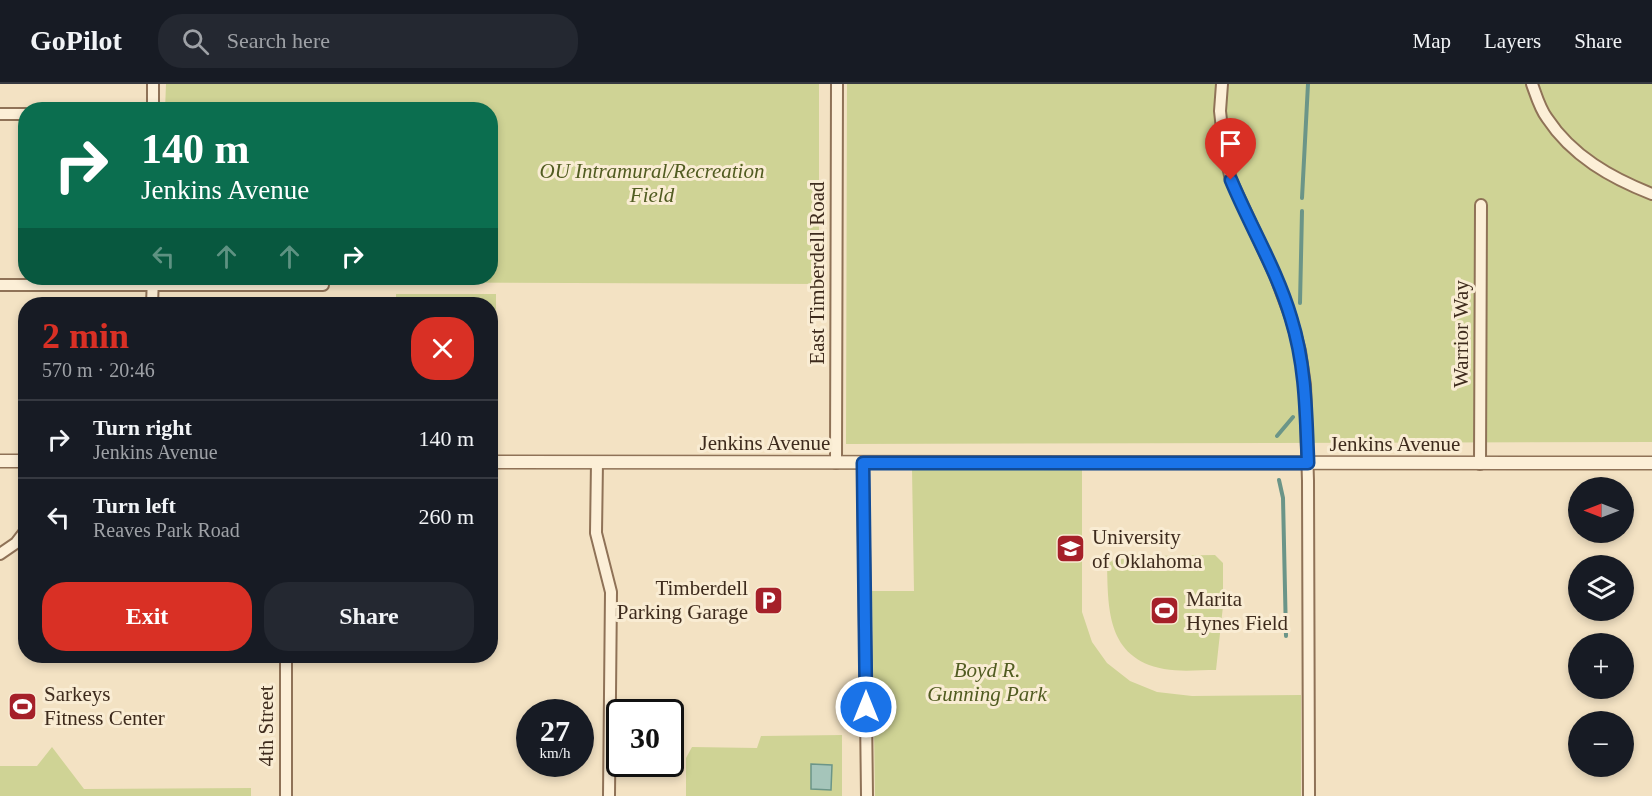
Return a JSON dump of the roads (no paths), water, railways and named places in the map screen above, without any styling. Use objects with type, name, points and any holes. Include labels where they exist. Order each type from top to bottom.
[{"type":"street","points":[[153,84],[153,102]]},
{"type":"street","name":"East Timberdell Road","points":[[836,463],[837,84]]},
{"type":"street","points":[[1222,84],[1220,111],[1231,180],[1275,274],[1291,318],[1300,351],[1305,385],[1308,463],[1309,796]]},
{"type":"street","points":[[1532,84],[1546,117],[1570,146],[1593,165],[1652,194]]},
{"type":"street","points":[[0,114],[18,114]]},
{"type":"street","name":"Warrior Way","points":[[1480,464],[1481,205]]},
{"type":"street","points":[[0,285],[18,285]]},
{"type":"street","points":[[0,461],[18,461]]},
{"type":"street","name":"Jenkins Avenue","points":[[498,462],[1652,463]]},
{"type":"street","points":[[597,462],[596,533],[610,592],[609,796]]},
{"type":"street","points":[[863,463],[867,796]]},
{"type":"street","points":[[0,554],[18,540]]},
{"type":"street","name":"4th Street","points":[[286,663],[286,796]]},
{"type":"water","points":[[811,764],[832,765],[831,790],[811,789]]},
{"type":"waterway","points":[[1302,198],[1308,84]]},
{"type":"waterway","points":[[1300,303],[1302,211]]},
{"type":"waterway","points":[[1277,436],[1293,417]]},
{"type":"waterway","points":[[1279,480],[1283,498],[1286,636]]},
{"type":"place","name":"University of Oklahoma","points":[[1071,549]]},
{"type":"place","name":"Timberdell Parking Garage","points":[[769,600]]},
{"type":"place","name":"Marita Hynes Field","points":[[1165,611]]},
{"type":"place","name":"Sarkeys Fitness Center","points":[[23,706]]},
{"type":"park label","name":"OU Intramural/Recreation Field","points":[[652,183]]},
{"type":"park label","name":"Boyd R. Gunning Park","points":[[987,682]]}]
